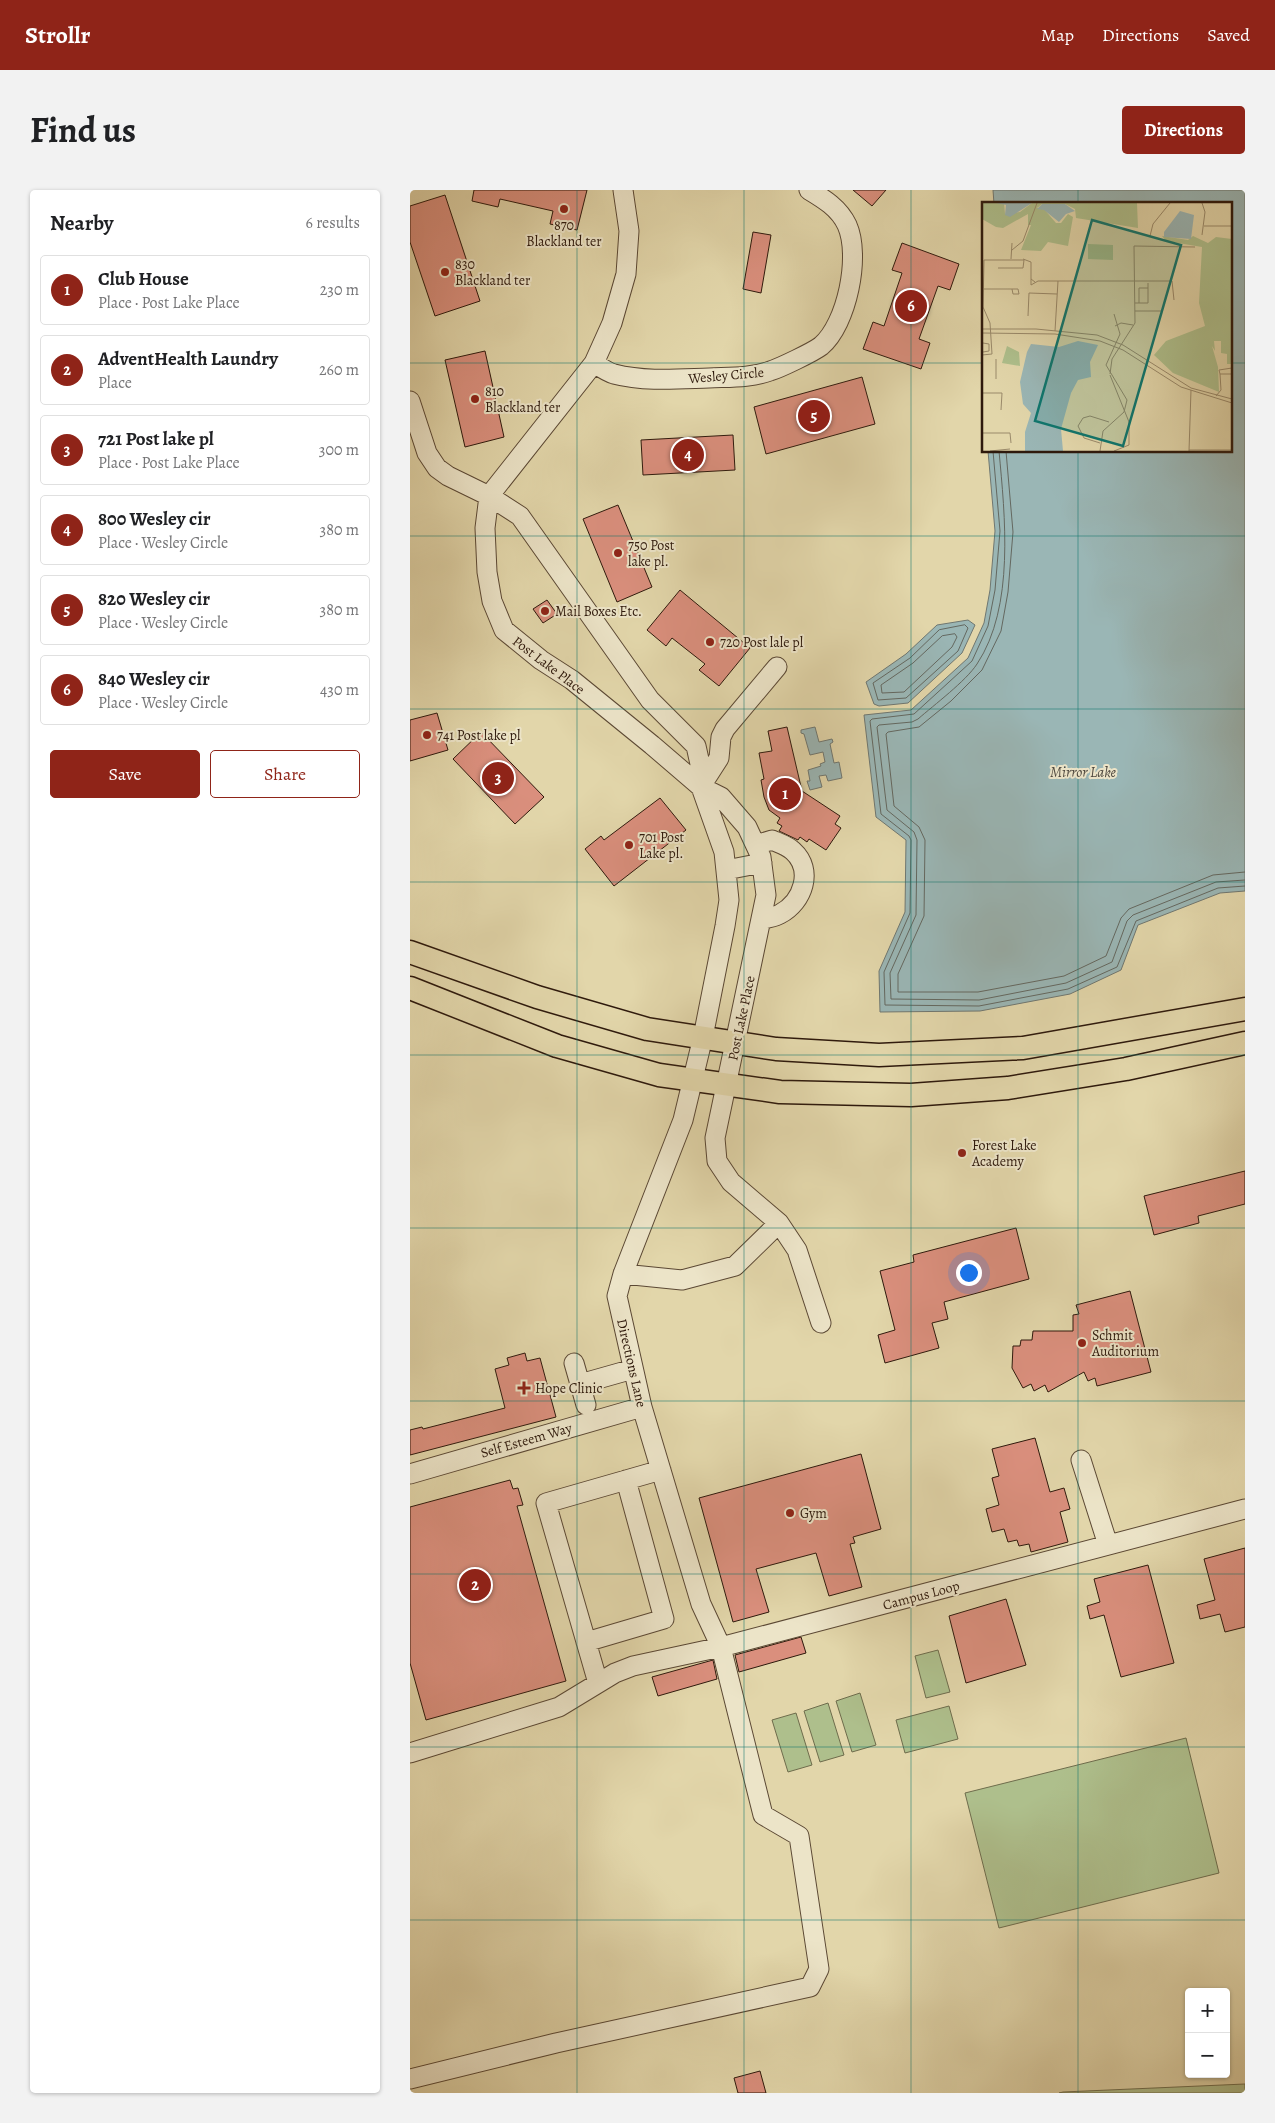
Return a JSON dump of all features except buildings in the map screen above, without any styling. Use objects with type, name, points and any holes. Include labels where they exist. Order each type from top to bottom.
[{"type":"main road","points":[[410,952],[537,997],[647,1029],[776,1049],[879,1055],[1024,1048],[1245,1009]]},
{"type":"main road","points":[[410,988],[557,1046],[659,1075],[780,1092],[911,1095],[1008,1088],[1126,1069],[1245,1043]]},
{"type":"street","points":[[410,401],[427,453],[437,468],[448,476],[489,496],[594,363],[614,316],[626,274],[629,231],[624,190]]},
{"type":"street","name":"Wesley Circle","points":[[594,363],[613,374],[636,378],[667,380],[742,376],[770,371],[820,347],[830,336],[846,305],[854,255],[852,238],[847,224],[838,210],[808,190]]},
{"type":"street","name":"Post Lake Place","points":[[692,1080],[703,1037],[729,900],[724,852],[702,784],[696,746],[650,700],[520,516],[489,496],[485,528],[487,572],[492,601],[504,630],[540,660],[572,680],[652,745],[702,784],[721,797],[747,827],[756,845],[762,863],[766,895],[715,1138],[717,1161],[731,1182],[779,1223],[797,1250],[821,1323]]},
{"type":"street","points":[[702,784],[719,758],[721,737],[725,729],[777,667]]},
{"type":"street","points":[[756,845],[772,840],[792,850],[797,855],[804,871],[804,886],[798,898],[781,913],[761,920]]},
{"type":"street","points":[[726,870],[762,863]]},
{"type":"street","name":"Directions Lane","points":[[410,2079],[556,2043],[810,1987],[819,1969],[799,1836],[763,1815],[721,1647],[701,1604],[642,1407],[617,1296],[623,1274],[683,1120],[692,1080]]},
{"type":"street","points":[[623,1274],[657,1279],[682,1280],[735,1266],[779,1223]]},
{"type":"street","points":[[574,1364],[586,1405]]},
{"type":"street","points":[[580,1384],[633,1369]]},
{"type":"street","name":"Self Esteem Way","points":[[410,1474],[642,1407]]},
{"type":"street","points":[[1081,1460],[1108,1545]]},
{"type":"street","points":[[598,1683],[546,1503],[661,1470]]},
{"type":"street","points":[[586,1642],[664,1619],[626,1480]]},
{"type":"street","name":"Campus Loop","points":[[410,1753],[559,1707],[598,1683],[633,1666],[721,1647],[1245,1509]]},
{"type":"green space","points":[[938,1650],[950,1692],[926,1698],[915,1656]]},
{"type":"green space","points":[[860,1693],[876,1745],[852,1752],[836,1701]]},
{"type":"green space","points":[[828,1703],[844,1755],[820,1762],[804,1711]]},
{"type":"green space","points":[[949,1706],[958,1739],[905,1753],[896,1720]]},
{"type":"green space","points":[[796,1713],[812,1765],[788,1772],[772,1720]]},
{"type":"green space","points":[[1186,1738],[1219,1873],[999,1928],[965,1793]]},
{"type":"green space","points":[[1245,2084],[1245,2093],[1059,2093],[1063,2092]]},
{"type":"water","name":"Mirror Lake","points":[[993,190],[1245,190],[1245,891],[1220,893],[1138,925],[1121,970],[1070,994],[980,1011],[880,1012],[879,971],[905,912],[906,840],[876,817],[864,715],[911,710],[968,658],[984,623],[990,590],[995,531],[988,452],[1232,452],[1232,202],[994,202]]},
{"type":"water","points":[[968,620],[975,625],[962,653],[908,703],[879,706],[874,704],[866,682],[906,654],[937,625]]},
{"type":"water","points":[[815,727],[819,742],[832,739],[833,742],[830,744],[834,763],[839,762],[842,778],[828,781],[826,775],[819,776],[822,787],[810,790],[807,781],[810,781],[808,770],[821,766],[820,764],[825,762],[823,752],[810,755],[801,730]]},
{"type":"place","name":"870 Blackland ter","points":[[564,209]]},
{"type":"place","name":"830 Blackland ter","points":[[445,272]]},
{"type":"place","name":"840 Wesley cir","points":[[911,306]]},
{"type":"place","name":"810 Blackland ter","points":[[475,399]]},
{"type":"place","name":"820 Wesley cir","points":[[814,416]]},
{"type":"place","name":"800 Wesley cir","points":[[688,455]]},
{"type":"place","name":"750 Post lake pl.","points":[[618,553]]},
{"type":"place","name":"Mail Boxes Etc.","points":[[545,611]]},
{"type":"place","name":"720 Post lale pl","points":[[710,642]]},
{"type":"place","name":"741 Post lake pl","points":[[427,735]]},
{"type":"place","name":"721 Post lake pl","points":[[498,778]]},
{"type":"place","name":"Club House","points":[[785,794]]},
{"type":"place","name":"701 Post Lake pl.","points":[[629,845]]},
{"type":"place","name":"Forest Lake Academy","points":[[962,1153]]},
{"type":"place","name":"Schmit Auditorium","points":[[1082,1343]]},
{"type":"place","name":"Hope Clinic","points":[[524,1388]]},
{"type":"place","name":"Gym","points":[[790,1513]]},
{"type":"place","name":"AdventHealth Laundry","points":[[475,1585]]}]
